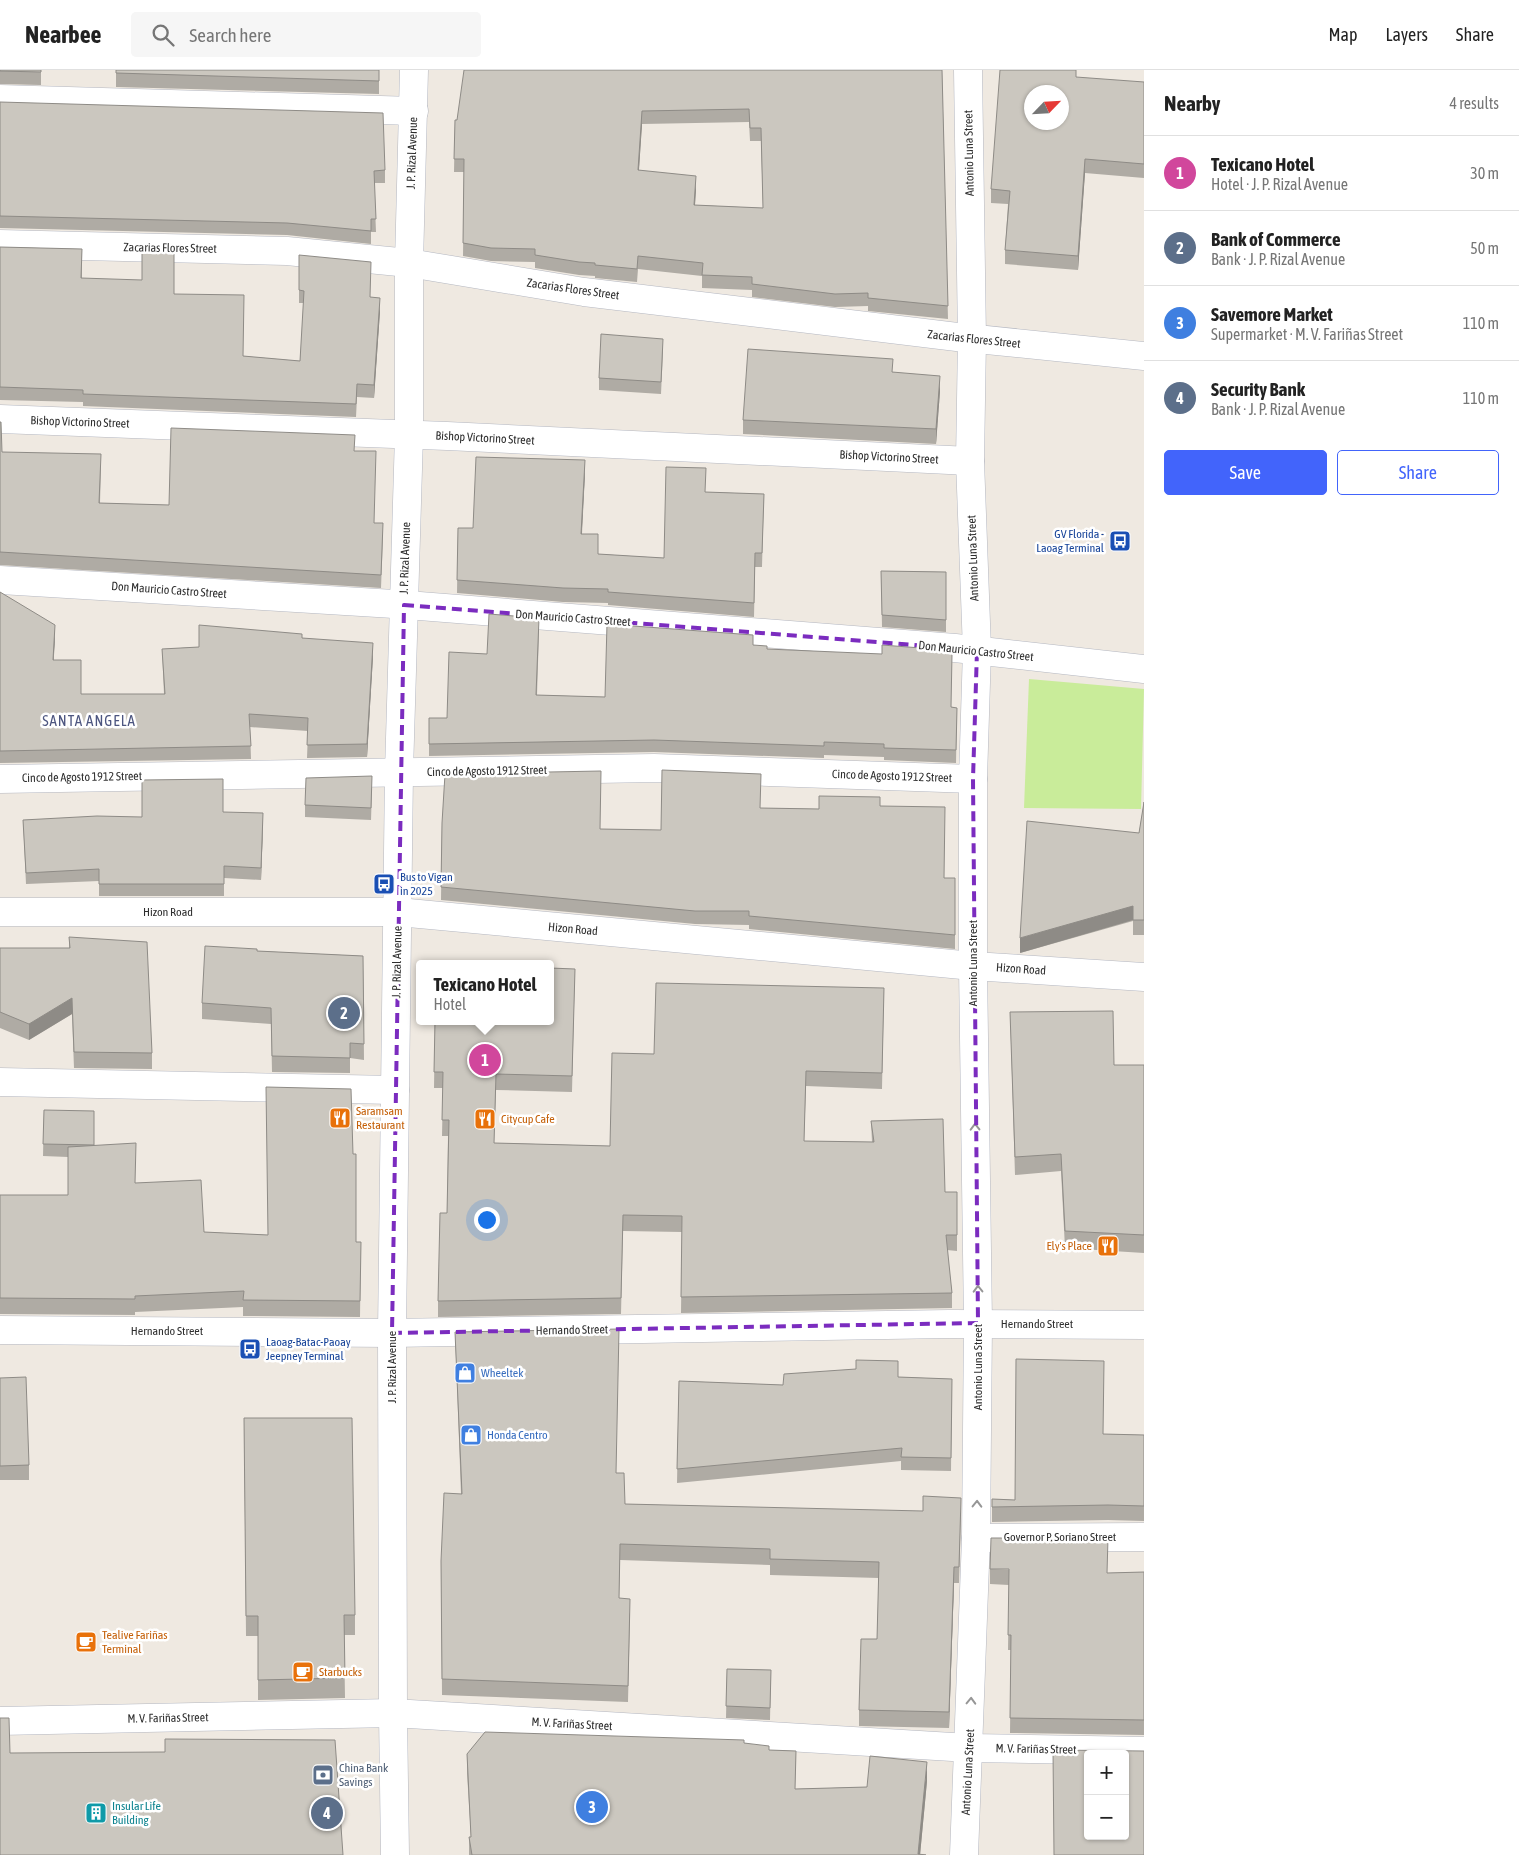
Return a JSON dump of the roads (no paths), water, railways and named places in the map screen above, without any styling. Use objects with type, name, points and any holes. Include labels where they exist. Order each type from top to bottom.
[{"type":"street","name":"J. P. Rizal Avenue","points":[[395,1855],[392,1332],[399,772],[409,434],[409,263],[414,70]]},
{"type":"street","name":"Antonio Luna Street","points":[[964,1855],[976,1538],[978,1324],[973,966],[973,779],[977,650],[970,461],[972,339],[968,70]]},
{"type":"street","points":[[0,99],[414,111]]},
{"type":"street","name":"Zacarias Flores Street","points":[[0,244],[287,251],[409,263],[584,292],[972,339],[1144,356]]},
{"type":"street","name":"Bishop Victorino Street","points":[[0,419],[409,434],[970,461]]},
{"type":"street","name":"Don Mauricio Castro Street","points":[[0,580],[404,605],[977,650],[1144,669]]},
{"type":"street","name":"Cinco de Agosto 1912 Street","points":[[0,779],[654,768],[973,779]]},
{"type":"street","name":"Hizon Road","points":[[0,912],[398,912],[973,966],[1144,977]]},
{"type":"street","points":[[0,1082],[395,1090]]},
{"type":"street","name":"Hernando Street","points":[[0,1330],[392,1332],[978,1324],[1144,1325]]},
{"type":"street","name":"Governor P. Soriano Street","points":[[976,1538],[1144,1537]]},
{"type":"street","name":"M. V. Fariñas Street","points":[[0,1721],[393,1713],[969,1748],[1144,1751]]},
{"type":"place","name":"GV Florida - Laoag Terminal","points":[[1120,541]]},
{"type":"place","name":"Bus to Vigan in 2025","points":[[384,884]]},
{"type":"place","name":"Bank of Commerce","points":[[344,1013]]},
{"type":"place","name":"Texicano Hotel","points":[[485,1060]]},
{"type":"place","name":"Saramsam Restaurant","points":[[340,1118]]},
{"type":"place","name":"Citycup Cafe","points":[[485,1119]]},
{"type":"place","name":"Ely's Place","points":[[1108,1246]]},
{"type":"place","name":"Laoag-Batac-Paoay Jeepney Terminal","points":[[250,1349]]},
{"type":"place","name":"Wheeltek","points":[[465,1373]]},
{"type":"place","name":"Honda Centro","points":[[471,1435]]},
{"type":"place","name":"Tealive Fariñas Terminal","points":[[86,1642]]},
{"type":"place","name":"Starbucks","points":[[303,1672]]},
{"type":"place","name":"China Bank Savings","points":[[323,1775]]},
{"type":"place","name":"Savemore Market","points":[[592,1807]]},
{"type":"place","name":"Insular Life Building","points":[[96,1813]]},
{"type":"place","name":"Security Bank","points":[[327,1813]]},
{"type":"district","name":"SANTA ANGELA","points":[[89,721]]}]
